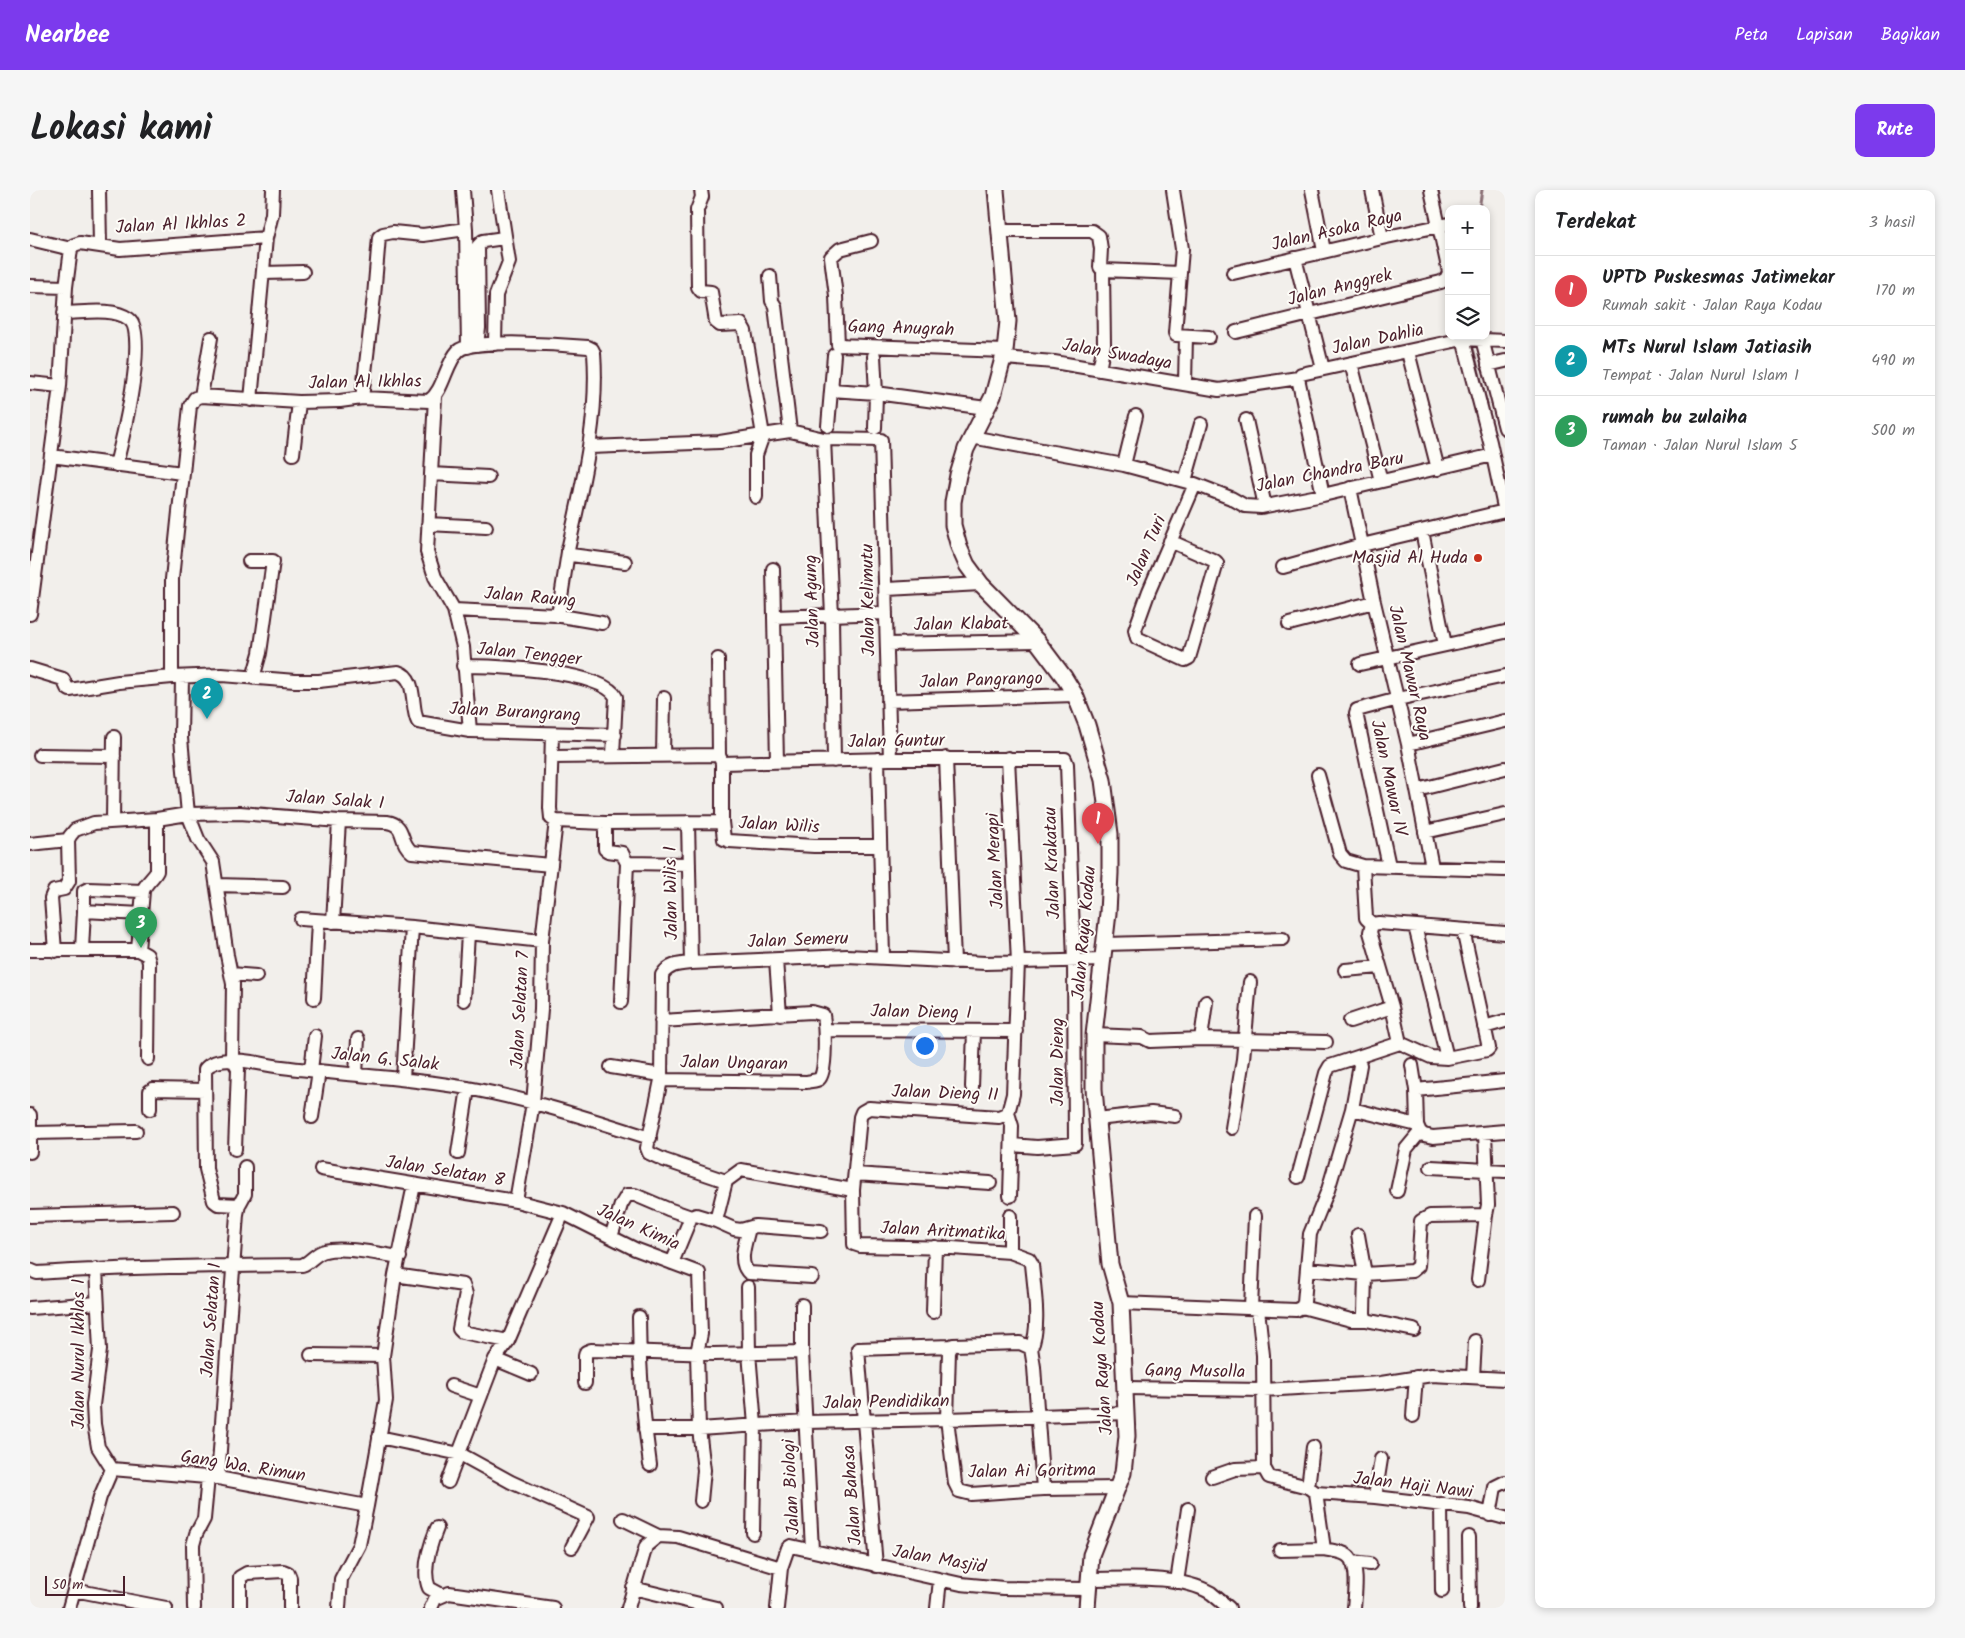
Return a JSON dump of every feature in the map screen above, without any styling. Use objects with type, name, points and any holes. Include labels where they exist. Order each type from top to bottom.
[{"type":"street","points":[[99,190],[100,245]]},
{"type":"street","points":[[251,400],[266,238],[272,214],[273,190]]},
{"type":"street","points":[[462,190],[461,230],[469,334],[472,346]]},
{"type":"street","points":[[494,344],[496,296],[509,262],[498,190]]},
{"type":"street","points":[[701,190],[702,197],[697,210],[698,287],[701,291],[711,292],[716,322],[720,325],[741,324],[745,330],[763,435],[756,455],[756,497]]},
{"type":"street","name":"Jalan Raya Kodau","points":[[996,190],[1008,321],[1004,354],[998,382],[966,449],[954,489],[952,514],[960,547],[967,565],[980,584],[1036,641],[1064,677],[1075,695],[1096,751],[1107,808],[1110,873],[1106,944],[1094,1035],[1094,1089],[1110,1264],[1121,1304],[1127,1413],[1126,1456],[1118,1488],[1091,1555],[1087,1608]]},
{"type":"street","points":[[1173,190],[1182,249],[1174,329],[1176,335],[1209,337]]},
{"type":"street","points":[[1312,190],[1324,251]]},
{"type":"street","points":[[1372,190],[1382,238]]},
{"type":"street","name":"Jalan Anggrek","points":[[1431,190],[1444,225],[1447,250]]},
{"type":"street","name":"Jalan Asoka Raya","points":[[1234,273],[1444,225]]},
{"type":"street","points":[[362,398],[380,235],[393,232],[423,235],[461,230]]},
{"type":"street","points":[[999,231],[1095,232],[1099,236],[1101,242],[1100,267],[1103,270],[1104,344],[1099,370]]},
{"type":"street","name":"Jalan Al Ikhlas 2","points":[[71,249],[74,245],[80,243],[120,249],[266,238]]},
{"type":"street","points":[[472,346],[479,328],[478,246],[483,241],[504,238]]},
{"type":"street","points":[[30,239],[71,249],[66,287],[60,386],[30,614]]},
{"type":"street","name":"Gang Anugrah","points":[[871,241],[840,249],[831,257],[836,296],[838,345],[1004,354]]},
{"type":"street","points":[[1295,258],[1323,369]]},
{"type":"street","points":[[1103,270],[1180,273]]},
{"type":"street","points":[[264,273],[303,272]]},
{"type":"street","points":[[770,276],[790,431]]},
{"type":"street","name":"Jalan Anggrek","points":[[1236,332],[1445,280]]},
{"type":"street","points":[[30,286],[66,287]]},
{"type":"street","points":[[64,313],[106,312],[123,316],[131,320],[135,325],[137,341],[128,414],[116,465]]},
{"type":"street","points":[[1185,384],[1186,336]]},
{"type":"street","points":[[211,338],[201,396],[195,398],[190,406],[172,579],[181,738],[188,814],[198,839],[213,862],[233,991],[232,1059],[238,1069],[235,1149]]},
{"type":"street","name":"Jalan Dahlia","points":[[1224,389],[1298,377],[1323,369],[1466,340]]},
{"type":"street","points":[[1283,567],[1362,545],[1505,511],[1471,340]]},
{"type":"street","points":[[1472,340],[1488,366],[1502,408],[1505,428]]},
{"type":"street","name":"Jalan Dahlia","points":[[1488,340],[1505,341]]},
{"type":"street","points":[[472,346],[494,344],[588,347],[592,349],[595,362],[594,413],[590,447],[568,552],[558,616]]},
{"type":"street","name":"Jalan Al Ikhlas","points":[[201,396],[299,402],[340,401],[362,398],[429,401],[435,397],[446,370],[458,351],[472,346]]},
{"type":"street","points":[[1408,352],[1438,469]]},
{"type":"street","name":"Jalan Swadaya","points":[[1004,354],[1224,389]]},
{"type":"street","points":[[828,426],[834,355]]},
{"type":"street","points":[[874,356],[875,428]]},
{"type":"street","points":[[1488,366],[1505,362]]},
{"type":"street","points":[[1351,363],[1381,481]]},
{"type":"street","points":[[1298,377],[1323,495]]},
{"type":"street","points":[[30,383],[60,386]]},
{"type":"street","points":[[831,390],[876,393],[986,408]]},
{"type":"street","points":[[435,397],[427,552],[435,577],[454,610],[463,647],[470,731]]},
{"type":"street","points":[[294,454],[299,402]]},
{"type":"street","points":[[1124,465],[1136,416]]},
{"type":"street","points":[[1246,420],[1265,506]]},
{"type":"street","name":"Jalan Turi","points":[[1170,541],[1215,560],[1216,563],[1188,658],[1182,660],[1137,638],[1135,630],[1170,541],[1190,482],[1201,424]]},
{"type":"street","points":[[590,447],[720,442],[790,431],[824,439]]},
{"type":"street","name":"Jalan Chandra Baru","points":[[972,437],[1124,465],[1190,482],[1245,506],[1265,506],[1323,495],[1493,455]]},
{"type":"street","name":"Jalan Kelimutu","points":[[824,439],[882,440],[887,588],[888,701],[879,846],[883,957]]},
{"type":"street","name":"Jalan Agung","points":[[824,439],[832,616],[834,760]]},
{"type":"street","points":[[51,456],[182,473]]},
{"type":"street","points":[[431,474],[488,477]]},
{"type":"street","name":"Jalan Mawar Raya","points":[[1350,488],[1374,602],[1408,744],[1432,867]]},
{"type":"street","points":[[428,524],[486,527]]},
{"type":"street","points":[[1422,532],[1444,645]]},
{"type":"street","points":[[568,552],[571,555],[625,562]]},
{"type":"street","points":[[249,561],[273,561],[263,633],[253,678]]},
{"type":"street","points":[[773,569],[777,762]]},
{"type":"street","points":[[887,588],[980,584]]},
{"type":"street","points":[[1289,624],[1374,602]]},
{"type":"street","name":"Jalan Raung","points":[[454,610],[558,616],[602,623]]},
{"type":"street","points":[[774,617],[886,613]]},
{"type":"street","points":[[1360,664],[1505,632]]},
{"type":"street","name":"Jalan Klabat","points":[[887,644],[1036,641]]},
{"type":"street","name":"Jalan Wilis","points":[[718,659],[724,839],[729,841],[814,846],[879,846]]},
{"type":"street","name":"Jalan Tengger","points":[[464,666],[563,673],[588,679],[613,692],[616,697],[613,755]]},
{"type":"street","name":"Jalan Burangrang","points":[[30,669],[63,679],[70,690],[119,682],[177,677],[222,675],[319,681],[398,672],[404,674],[411,686],[415,717],[418,722],[470,731],[614,735]]},
{"type":"street","points":[[1398,699],[1505,676]]},
{"type":"street","name":"Jalan Pangrango","points":[[888,701],[1075,695]]},
{"type":"street","points":[[663,755],[664,698]]},
{"type":"street","name":"Jalan Mawar IV","points":[[1389,866],[1356,713],[1361,708],[1398,699]]},
{"type":"street","points":[[1408,744],[1505,721]]},
{"type":"street","points":[[552,734],[551,818],[556,820],[605,823],[722,822]]},
{"type":"street","points":[[113,821],[114,738]]},
{"type":"street","points":[[40,755],[114,756]]},
{"type":"street","name":"Jalan Guntur","points":[[552,757],[663,755],[777,762],[946,758],[1055,758],[1065,759],[1067,764]]},
{"type":"street","points":[[946,758],[954,962]]},
{"type":"street","name":"Jalan Merapi","points":[[1008,758],[1018,962]]},
{"type":"street","name":"Jalan Krakatau","points":[[1067,764],[1074,961]]},
{"type":"street","points":[[1417,790],[1505,768]]},
{"type":"street","points":[[1318,774],[1340,854],[1346,861],[1363,866],[1505,870]]},
{"type":"street","name":"Jalan Salak I","points":[[68,840],[75,830],[94,823],[157,819],[188,814],[240,812],[339,821],[394,823],[402,833],[407,848],[412,852],[551,865]]},
{"type":"street","points":[[1425,832],[1505,814]]},
{"type":"street","points":[[138,950],[143,891],[146,884],[154,877],[157,871],[157,819]]},
{"type":"street","name":"Jalan Selatan 7","points":[[516,1201],[533,1103],[540,1009],[542,941],[556,820]]},
{"type":"street","points":[[333,922],[339,821]]},
{"type":"street","name":"Jalan Wilis 1","points":[[688,822],[692,963]]},
{"type":"street","points":[[605,823],[605,849],[622,853],[627,863],[621,1002]]},
{"type":"street","points":[[30,844],[68,840],[69,881],[64,889],[54,891],[51,898],[55,951]]},
{"type":"street","points":[[627,863],[689,864]]},
{"type":"street","points":[[1363,866],[1366,918],[1372,924]]},
{"type":"street","points":[[217,885],[283,887]]},
{"type":"street","points":[[82,949],[84,892],[88,888],[143,891]]},
{"type":"street","points":[[84,911],[141,914]]},
{"type":"street","points":[[301,919],[412,927],[542,941]]},
{"type":"street","points":[[314,998],[318,921]]},
{"type":"street","points":[[1372,924],[1505,933]]},
{"type":"street","points":[[1372,924],[1370,932],[1392,1007],[1400,1043]]},
{"type":"street","points":[[1415,926],[1447,1058]]},
{"type":"street","points":[[403,1079],[412,927]]},
{"type":"street","points":[[1298,1177],[1326,1073],[1330,1066],[1363,1059],[1400,1043],[1431,1057],[1447,1058],[1489,1048],[1463,930]]},
{"type":"street","points":[[464,1000],[468,934]]},
{"type":"street","points":[[1106,944],[1283,939]]},
{"type":"street","points":[[30,950],[138,950],[147,955],[149,962],[148,1059]]},
{"type":"street","name":"Jalan Semeru","points":[[650,1138],[661,1077],[662,974],[666,969],[674,965],[847,956],[954,962],[1104,960]]},
{"type":"street","points":[[776,960],[780,1015]]},
{"type":"street","name":"Jalan Dieng","points":[[1012,1145],[1075,1144],[1074,961]]},
{"type":"street","name":"Jalan Dieng II","points":[[854,1244],[853,1190],[860,1117],[866,1109],[999,1117],[1008,1112],[1013,1094],[1018,962]]},
{"type":"street","points":[[1345,970],[1380,967]]},
{"type":"street","points":[[231,974],[256,976]]},
{"type":"street","points":[[1232,1128],[1243,1059],[1250,982]]},
{"type":"street","points":[[1201,1039],[1206,1002]]},
{"type":"street","points":[[1350,1022],[1392,1007]]},
{"type":"street","points":[[661,1022],[819,1013],[823,1015],[825,1030]]},
{"type":"street","points":[[1484,1027],[1505,1021]]},
{"type":"street","name":"Jalan Dieng I","points":[[825,1030],[1016,1031]]},
{"type":"street","name":"Jalan Ungaran","points":[[611,1067],[661,1077],[807,1082],[818,1080],[823,1074],[825,1030]]},
{"type":"street","points":[[972,1087],[974,1031]]},
{"type":"street","points":[[1094,1035],[1142,1036],[1150,1041],[1201,1039],[1326,1042]]},
{"type":"street","points":[[312,1117],[315,1036]]},
{"type":"street","points":[[356,1074],[358,1039]]},
{"type":"street","points":[[232,1059],[207,1067],[205,1090],[206,1169],[214,1201],[218,1204],[239,1205]]},
{"type":"street","name":"Jalan G. Salak","points":[[232,1059],[282,1067],[403,1079],[468,1088],[533,1103]]},
{"type":"street","points":[[1302,1307],[1310,1234],[1328,1190],[1352,1109],[1363,1059]]},
{"type":"street","points":[[1397,1191],[1406,1149],[1418,1128],[1416,1090],[1412,1065]]},
{"type":"street","points":[[1416,1090],[1505,1081]]},
{"type":"street","points":[[458,1152],[468,1088]]},
{"type":"street","points":[[150,1109],[150,1091],[153,1089],[205,1090]]},
{"type":"street","points":[[533,1103],[650,1138],[647,1148],[654,1157],[726,1181]]},
{"type":"street","points":[[1352,1109],[1418,1128],[1424,1135],[1433,1137],[1505,1131]]},
{"type":"street","points":[[1008,1112],[1012,1126],[1010,1196]]},
{"type":"street","points":[[1097,1119],[1151,1113],[1175,1116]]},
{"type":"street","points":[[30,1115],[30,1152]]},
{"type":"street","points":[[31,1133],[136,1131]]},
{"type":"street","points":[[1478,1280],[1488,1205],[1485,1133]]},
{"type":"street","name":"Jalan Selatan 1","points":[[194,1608],[194,1541],[197,1530],[204,1519],[213,1477],[239,1205],[245,1194],[245,1167]]},
{"type":"street","points":[[1431,1167],[1505,1171]]},
{"type":"street","name":"Jalan Selatan 8","points":[[321,1169],[516,1201],[563,1213]]},
{"type":"street","points":[[716,1221],[726,1181],[741,1170],[853,1190]]},
{"type":"street","points":[[855,1174],[990,1183]]},
{"type":"street","points":[[339,1608],[341,1579],[359,1545],[380,1437],[386,1400],[383,1356],[395,1275],[414,1184]]},
{"type":"street","points":[[611,1237],[626,1195],[635,1195],[691,1217],[696,1215],[734,1229],[741,1230],[761,1226],[821,1231]]},
{"type":"street","points":[[30,1216],[173,1212]]},
{"type":"street","points":[[448,1482],[495,1359],[508,1341],[563,1213]]},
{"type":"street","name":"Jalan Kimia","points":[[563,1213],[635,1249],[699,1273],[701,1334],[697,1353]]},
{"type":"street","points":[[1307,1269],[1365,1274],[1412,1271],[1418,1266],[1422,1221],[1430,1216],[1486,1215]]},
{"type":"street","points":[[1010,1216],[1010,1252]]},
{"type":"street","points":[[1212,1477],[1235,1469],[1264,1468],[1263,1355],[1254,1309],[1255,1216]]},
{"type":"street","points":[[672,1263],[691,1217]]},
{"type":"street","points":[[749,1228],[742,1262],[744,1268],[749,1273],[812,1277]]},
{"type":"street","points":[[1358,1235],[1365,1274],[1366,1320]]},
{"type":"street","name":"Jalan Aritmatika","points":[[854,1244],[860,1246],[935,1247],[1010,1252],[1029,1259],[1032,1264],[1036,1321],[1035,1340],[1031,1348]]},
{"type":"street","points":[[933,1312],[935,1247]]},
{"type":"street","points":[[30,1270],[37,1273],[234,1265],[302,1265],[317,1254],[333,1249],[400,1257]]},
{"type":"street","name":"Jalan Nurul Ikhlas 1","points":[[96,1270],[100,1350],[93,1405],[94,1424],[98,1446],[112,1468]]},
{"type":"street","points":[[395,1275],[463,1285],[466,1294],[459,1329],[462,1332],[508,1341]]},
{"type":"street","points":[[748,1287],[749,1353],[755,1425],[753,1533]]},
{"type":"street","points":[[30,1308],[98,1303]]},
{"type":"street","name":"Jalan Biologi","points":[[802,1304],[802,1352],[812,1550]]},
{"type":"street","points":[[1121,1304],[1296,1310],[1302,1307],[1351,1320],[1366,1320],[1414,1330]]},
{"type":"street","points":[[639,1316],[639,1353],[650,1465]]},
{"type":"street","points":[[1473,1377],[1475,1341]]},
{"type":"street","points":[[865,1421],[858,1349],[1020,1343],[1031,1348],[1043,1489]]},
{"type":"street","points":[[947,1420],[949,1351],[951,1346]]},
{"type":"street","points":[[585,1383],[586,1352],[591,1350],[639,1353],[802,1352]]},
{"type":"street","points":[[697,1353],[699,1429],[704,1470],[702,1501]]},
{"type":"street","points":[[311,1355],[383,1356]]},
{"type":"street","points":[[495,1359],[531,1374]]},
{"type":"street","name":"Gang Musolla","points":[[1125,1388],[1264,1390],[1381,1383],[1432,1375],[1505,1379]]},
{"type":"street","points":[[1413,1416],[1416,1377]]},
{"type":"street","points":[[451,1386],[481,1396]]},
{"type":"street","name":"Jalan Pendidikan","points":[[645,1429],[699,1429],[806,1422],[947,1420],[1127,1413]]},
{"type":"street","name":"Jalan Ai Goritma","points":[[947,1420],[954,1483],[959,1491],[970,1494],[1043,1489],[1118,1488]]},
{"type":"street","name":"Jalan Bahasa","points":[[865,1421],[876,1566]]},
{"type":"street","points":[[380,1437],[460,1454],[511,1482],[588,1517],[572,1547]]},
{"type":"street","points":[[1314,1447],[1312,1490],[1324,1549]]},
{"type":"street","points":[[1375,1497],[1381,1459]]},
{"type":"street","points":[[68,1608],[100,1497],[112,1468]]},
{"type":"street","name":"Gang Wa. Rimun","points":[[112,1468],[213,1477],[367,1506]]},
{"type":"street","name":"Jalan Haji Nawi","points":[[1264,1468],[1268,1476],[1312,1490],[1470,1508],[1505,1518]]},
{"type":"street","points":[[1490,1515],[1495,1487],[1505,1482]]},
{"type":"street","points":[[1441,1504],[1442,1591]]},
{"type":"street","points":[[1178,1582],[1188,1509]]},
{"type":"street","points":[[623,1519],[658,1536],[678,1537],[781,1568],[777,1608]]},
{"type":"street","points":[[437,1528],[426,1576],[429,1588],[442,1595]]},
{"type":"street","points":[[628,1608],[646,1546],[658,1536]]},
{"type":"street","points":[[1469,1537],[1470,1608]]},
{"type":"street","name":"Jalan Masjid","points":[[781,1568],[788,1548],[791,1546],[961,1584],[1003,1588],[1088,1584]]},
{"type":"street","points":[[1280,1550],[1324,1549],[1345,1554],[1350,1558],[1356,1576],[1354,1608]]},
{"type":"street","points":[[1352,1562],[1370,1564]]},
{"type":"street","points":[[240,1608],[240,1578],[242,1574],[283,1571],[288,1573],[290,1578],[290,1608]]},
{"type":"street","points":[[937,1608],[940,1580]]},
{"type":"street","points":[[1088,1584],[1163,1580],[1178,1582],[1209,1592],[1229,1608]]},
{"type":"street","points":[[633,1588],[716,1608]]},
{"type":"street","points":[[74,1590],[166,1608]]},
{"type":"street","points":[[431,1608],[435,1599],[448,1593],[553,1608]]},
{"type":"waterway","points":[[1480,205],[1482,190]]},
{"type":"waterway","points":[[1472,344],[1492,425]]},
{"type":"waterway","points":[[1499,456],[1505,480]]},
{"type":"place","name":"Masjid Al Huda","points":[[1478,558]]},
{"type":"place","name":"MTs Nurul Islam Jatiasih","points":[[207,719]]},
{"type":"place","name":"UPTD Puskesmas Jatimekar","points":[[1098,844]]},
{"type":"place","name":"rumah bu zulaiha","points":[[141,948]]}]
